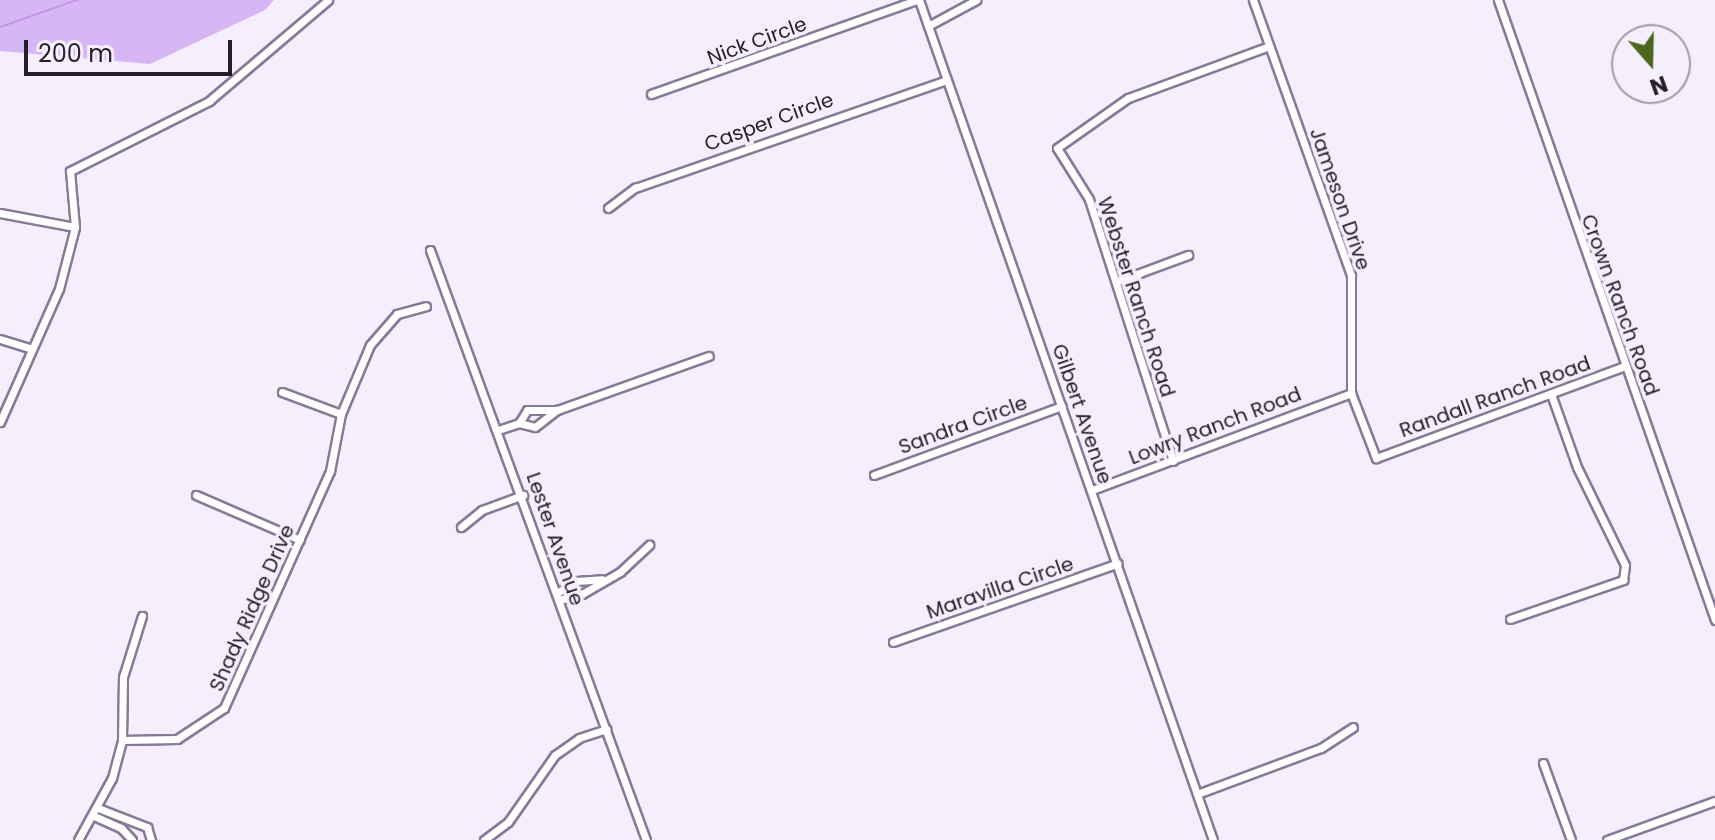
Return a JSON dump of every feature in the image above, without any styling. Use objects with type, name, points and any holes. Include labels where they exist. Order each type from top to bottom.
[{"type":"street","points":[[0,422],[30,348],[59,289],[75,227],[70,171],[209,101],[328,0]]},
{"type":"street","name":"Gilbert Avenue","points":[[918,0],[1213,840]]},
{"type":"street","name":"Nick Circle","points":[[651,94],[918,0]]},
{"type":"street","points":[[928,26],[976,0]]},
{"type":"street","name":"Jameson Drive","points":[[1253,0],[1351,275],[1351,393],[1376,458]]},
{"type":"street","name":"Crown Ranch Road","points":[[1498,0],[1715,620]]},
{"type":"street","name":"Webster Ranch Road","points":[[1173,461],[1118,281],[1089,199],[1057,148],[1128,98],[1269,46]]},
{"type":"street","name":"Casper Circle","points":[[608,208],[644,184],[947,80]]},
{"type":"street","points":[[0,213],[75,227]]},
{"type":"street","name":"Lester Avenue","points":[[430,250],[523,495],[646,840]]},
{"type":"street","points":[[1118,281],[1188,255]]},
{"type":"street","name":"Shady Ridge Drive","points":[[122,740],[177,739],[224,708],[330,471],[341,414],[381,329],[397,314],[426,306]]},
{"type":"street","points":[[0,339],[30,348]]},
{"type":"street","points":[[498,430],[519,423],[535,427],[557,410],[709,356]]},
{"type":"street","name":"Randall Ranch Road","points":[[1376,458],[1625,366]]},
{"type":"street","points":[[282,392],[341,414]]},
{"type":"street","name":"Lowry Ranch Road","points":[[1092,490],[1351,393]]},
{"type":"street","points":[[1510,619],[1623,580],[1625,565],[1577,467],[1551,394]]},
{"type":"street","name":"Sandra Circle","points":[[874,475],[1062,406]]},
{"type":"street","points":[[519,423],[527,410],[557,410]]},
{"type":"street","points":[[196,495],[300,540]]},
{"type":"street","points":[[461,527],[482,510],[523,495]]},
{"type":"street","points":[[558,596],[582,594],[620,572],[649,545]]},
{"type":"street","name":"Maravilla Circle","points":[[893,642],[1118,563]]},
{"type":"street","points":[[558,596],[576,581],[604,579]]},
{"type":"street","points":[[78,840],[96,812],[122,740],[123,677],[142,616]]},
{"type":"street","points":[[1197,794],[1321,748],[1353,727]]},
{"type":"street","points":[[484,840],[508,822],[555,755],[579,738],[607,729]]},
{"type":"street","points":[[1543,763],[1571,840]]},
{"type":"street","points":[[1607,840],[1715,801]]},
{"type":"street","points":[[96,812],[121,828],[132,840]]},
{"type":"street","points":[[96,812],[147,827],[151,840]]},
{"type":"shaded area","points":[[0,0],[274,0],[265,10],[150,64],[0,51]]},
{"type":"waterway","points":[[0,27],[77,0]]}]
